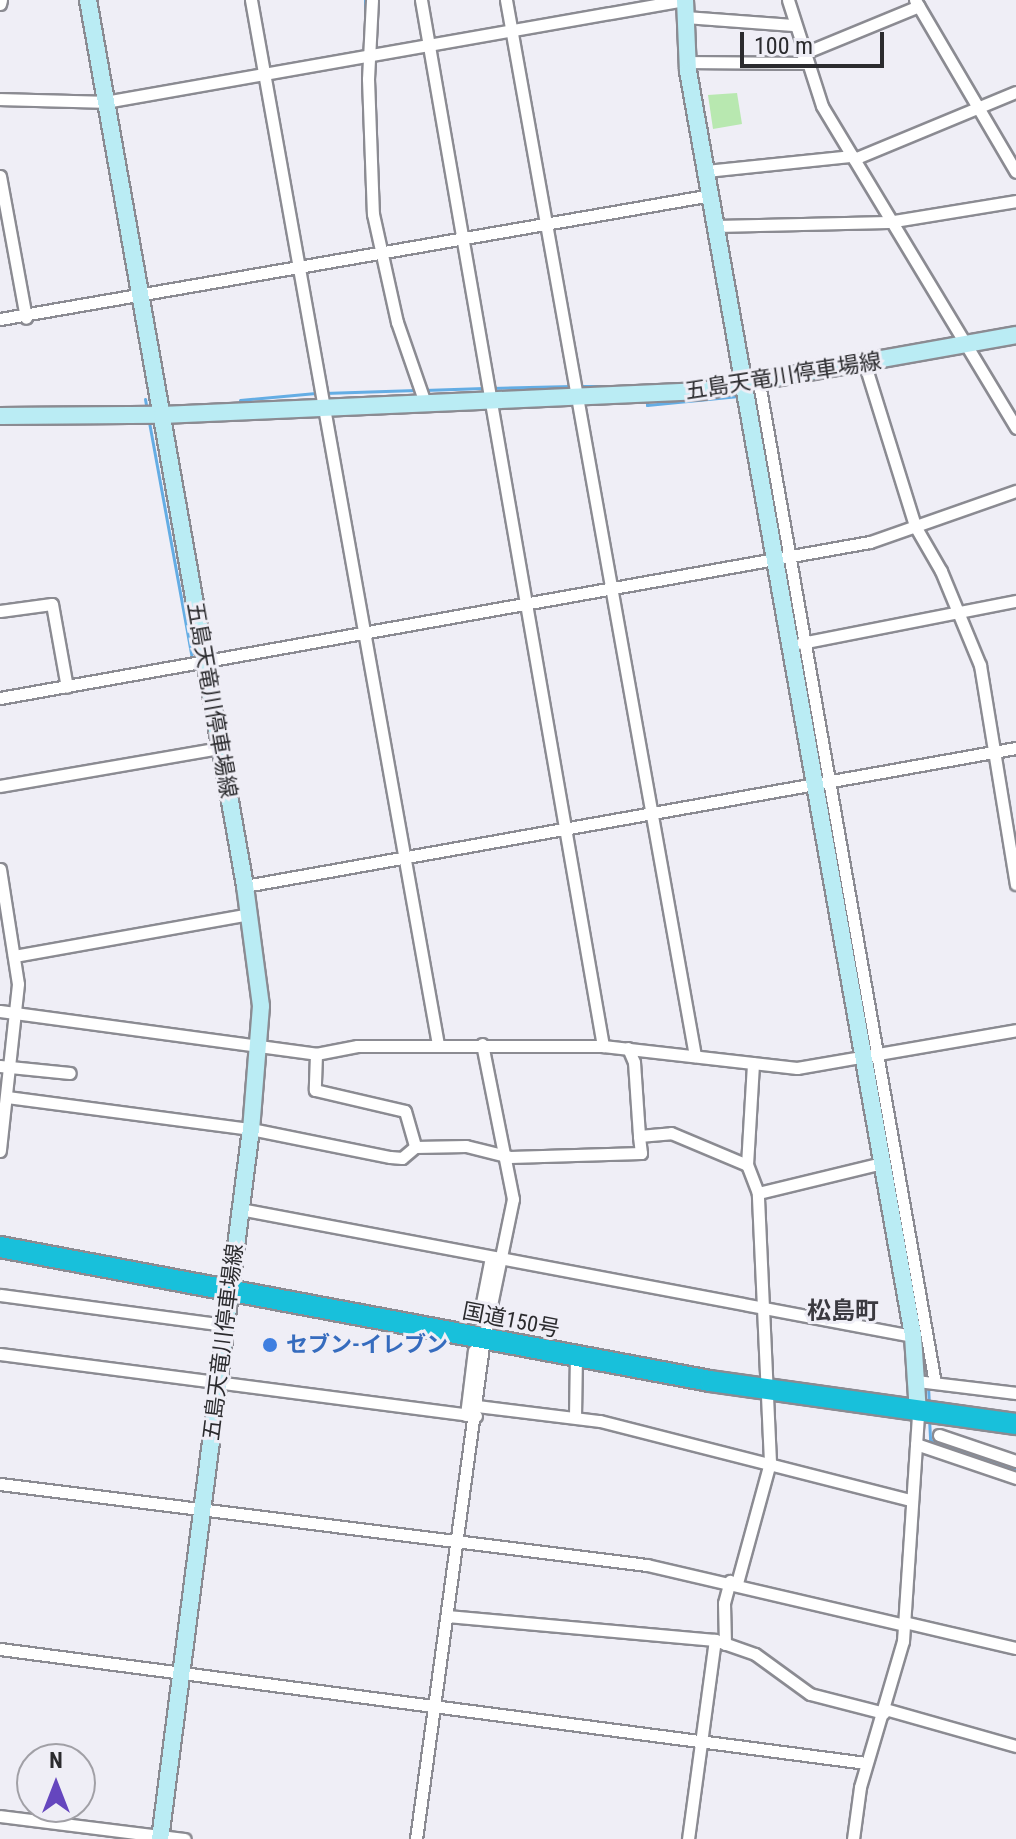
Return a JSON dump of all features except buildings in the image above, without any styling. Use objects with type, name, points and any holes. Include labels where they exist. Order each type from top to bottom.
[{"type":"highway","name":"国道150号","points":[[0,1247],[479,1344],[576,1356],[918,1413],[1016,1424]]},
{"type":"main road","points":[[0,416],[162,415],[88,0]]},
{"type":"main road","points":[[685,6],[687,62],[706,171],[752,384],[872,1055],[882,1163],[913,1336],[918,1413]]},
{"type":"main road","name":"五島天竜川停車場線","points":[[160,1837],[260,1046],[259,967],[162,415],[578,397],[752,384],[1016,335]]},
{"type":"street","points":[[251,0],[438,1045]]},
{"type":"street","points":[[372,0],[368,128],[380,254],[425,403]]},
{"type":"street","points":[[421,0],[603,1046]]},
{"type":"street","points":[[506,0],[695,1056]]},
{"type":"street","points":[[788,0],[793,25],[822,106],[888,222],[1016,428]]},
{"type":"street","points":[[687,62],[804,59],[917,3],[1016,172]]},
{"type":"street","points":[[0,99],[105,102],[372,51],[685,6],[793,25]]},
{"type":"street","points":[[706,171],[853,157],[1016,92]]},
{"type":"street","points":[[0,176],[5,224],[26,318]]},
{"type":"street","points":[[0,319],[26,318],[141,298],[300,266],[711,195]]},
{"type":"street","points":[[716,226],[888,222],[1016,201]]},
{"type":"street","points":[[865,365],[915,526],[980,665],[1016,884]]},
{"type":"street","points":[[0,698],[870,542],[1016,491]]},
{"type":"street","points":[[799,643],[957,616],[1016,601]]},
{"type":"street","points":[[0,611],[52,604],[67,687]]},
{"type":"street","points":[[0,786],[221,748]]},
{"type":"street","points":[[245,886],[994,755],[1016,748]]},
{"type":"street","points":[[0,869],[14,956],[14,1013],[4,1066],[7,1097],[0,1151]]},
{"type":"street","points":[[14,956],[249,914]]},
{"type":"street","points":[[0,1011],[316,1054],[357,1046],[603,1046],[797,1068],[1016,1030]]},
{"type":"street","points":[[480,1313],[513,1199],[482,1044]]},
{"type":"street","points":[[7,1097],[251,1129],[390,1157],[402,1158],[415,1147],[506,1152],[510,1157],[641,1153],[634,1062],[628,1048]]},
{"type":"street","points":[[316,1054],[315,1090],[405,1111],[415,1147]]},
{"type":"street","points":[[872,1055],[935,1383]]},
{"type":"street","points":[[688,1839],[724,1603],[734,1582],[770,1462],[770,1389],[758,1193],[747,1165],[753,1063]]},
{"type":"street","points":[[4,1066],[70,1073]]},
{"type":"street","points":[[639,1136],[671,1133],[747,1165]]},
{"type":"street","points":[[758,1193],[882,1163]]},
{"type":"street","points":[[240,1209],[913,1336]]},
{"type":"street","points":[[416,1839],[458,1544],[479,1344],[496,1258]]},
{"type":"street","points":[[0,1295],[225,1325]]},
{"type":"street","points":[[0,1354],[473,1412],[575,1417],[770,1462],[911,1500]]},
{"type":"street","points":[[575,1417],[576,1356]]},
{"type":"street","points":[[917,1381],[1016,1393]]},
{"type":"street","points":[[853,1839],[866,1763],[885,1711],[904,1623],[918,1413]]},
{"type":"street","points":[[939,1435],[1016,1461]]},
{"type":"street","points":[[916,1444],[1016,1478]]},
{"type":"street","points":[[971,1462],[976,1448]]},
{"type":"street","points":[[0,1484],[458,1544],[647,1565],[734,1582],[1016,1648]]},
{"type":"street","points":[[447,1616],[720,1642],[755,1654],[810,1694],[1015,1741]]},
{"type":"street","points":[[0,1649],[866,1763]]},
{"type":"street","points":[[0,1816],[185,1839]]},
{"type":"green space","points":[[737,93],[742,124],[713,129],[708,95]]},
{"type":"waterway","points":[[365,0],[365,41]]},
{"type":"waterway","points":[[492,388],[572,386]]},
{"type":"waterway","points":[[580,386],[632,386]]},
{"type":"waterway","points":[[424,390],[484,388]]},
{"type":"waterway","points":[[324,393],[416,390]]},
{"type":"waterway","points":[[240,400],[316,393]]},
{"type":"waterway","points":[[647,401],[647,405],[739,396]]},
{"type":"waterway","points":[[145,399],[147,410]]},
{"type":"waterway","points":[[149,422],[192,658]]},
{"type":"waterway","points":[[106,685],[193,666]]},
{"type":"waterway","points":[[928,1386],[929,1403]]},
{"type":"waterway","points":[[929,1418],[930,1440],[1016,1469]]},
{"type":"place","name":"セブン-イレブン","points":[[270,1345]]},
{"type":"district","name":"松島町","points":[[843,1312]]}]
